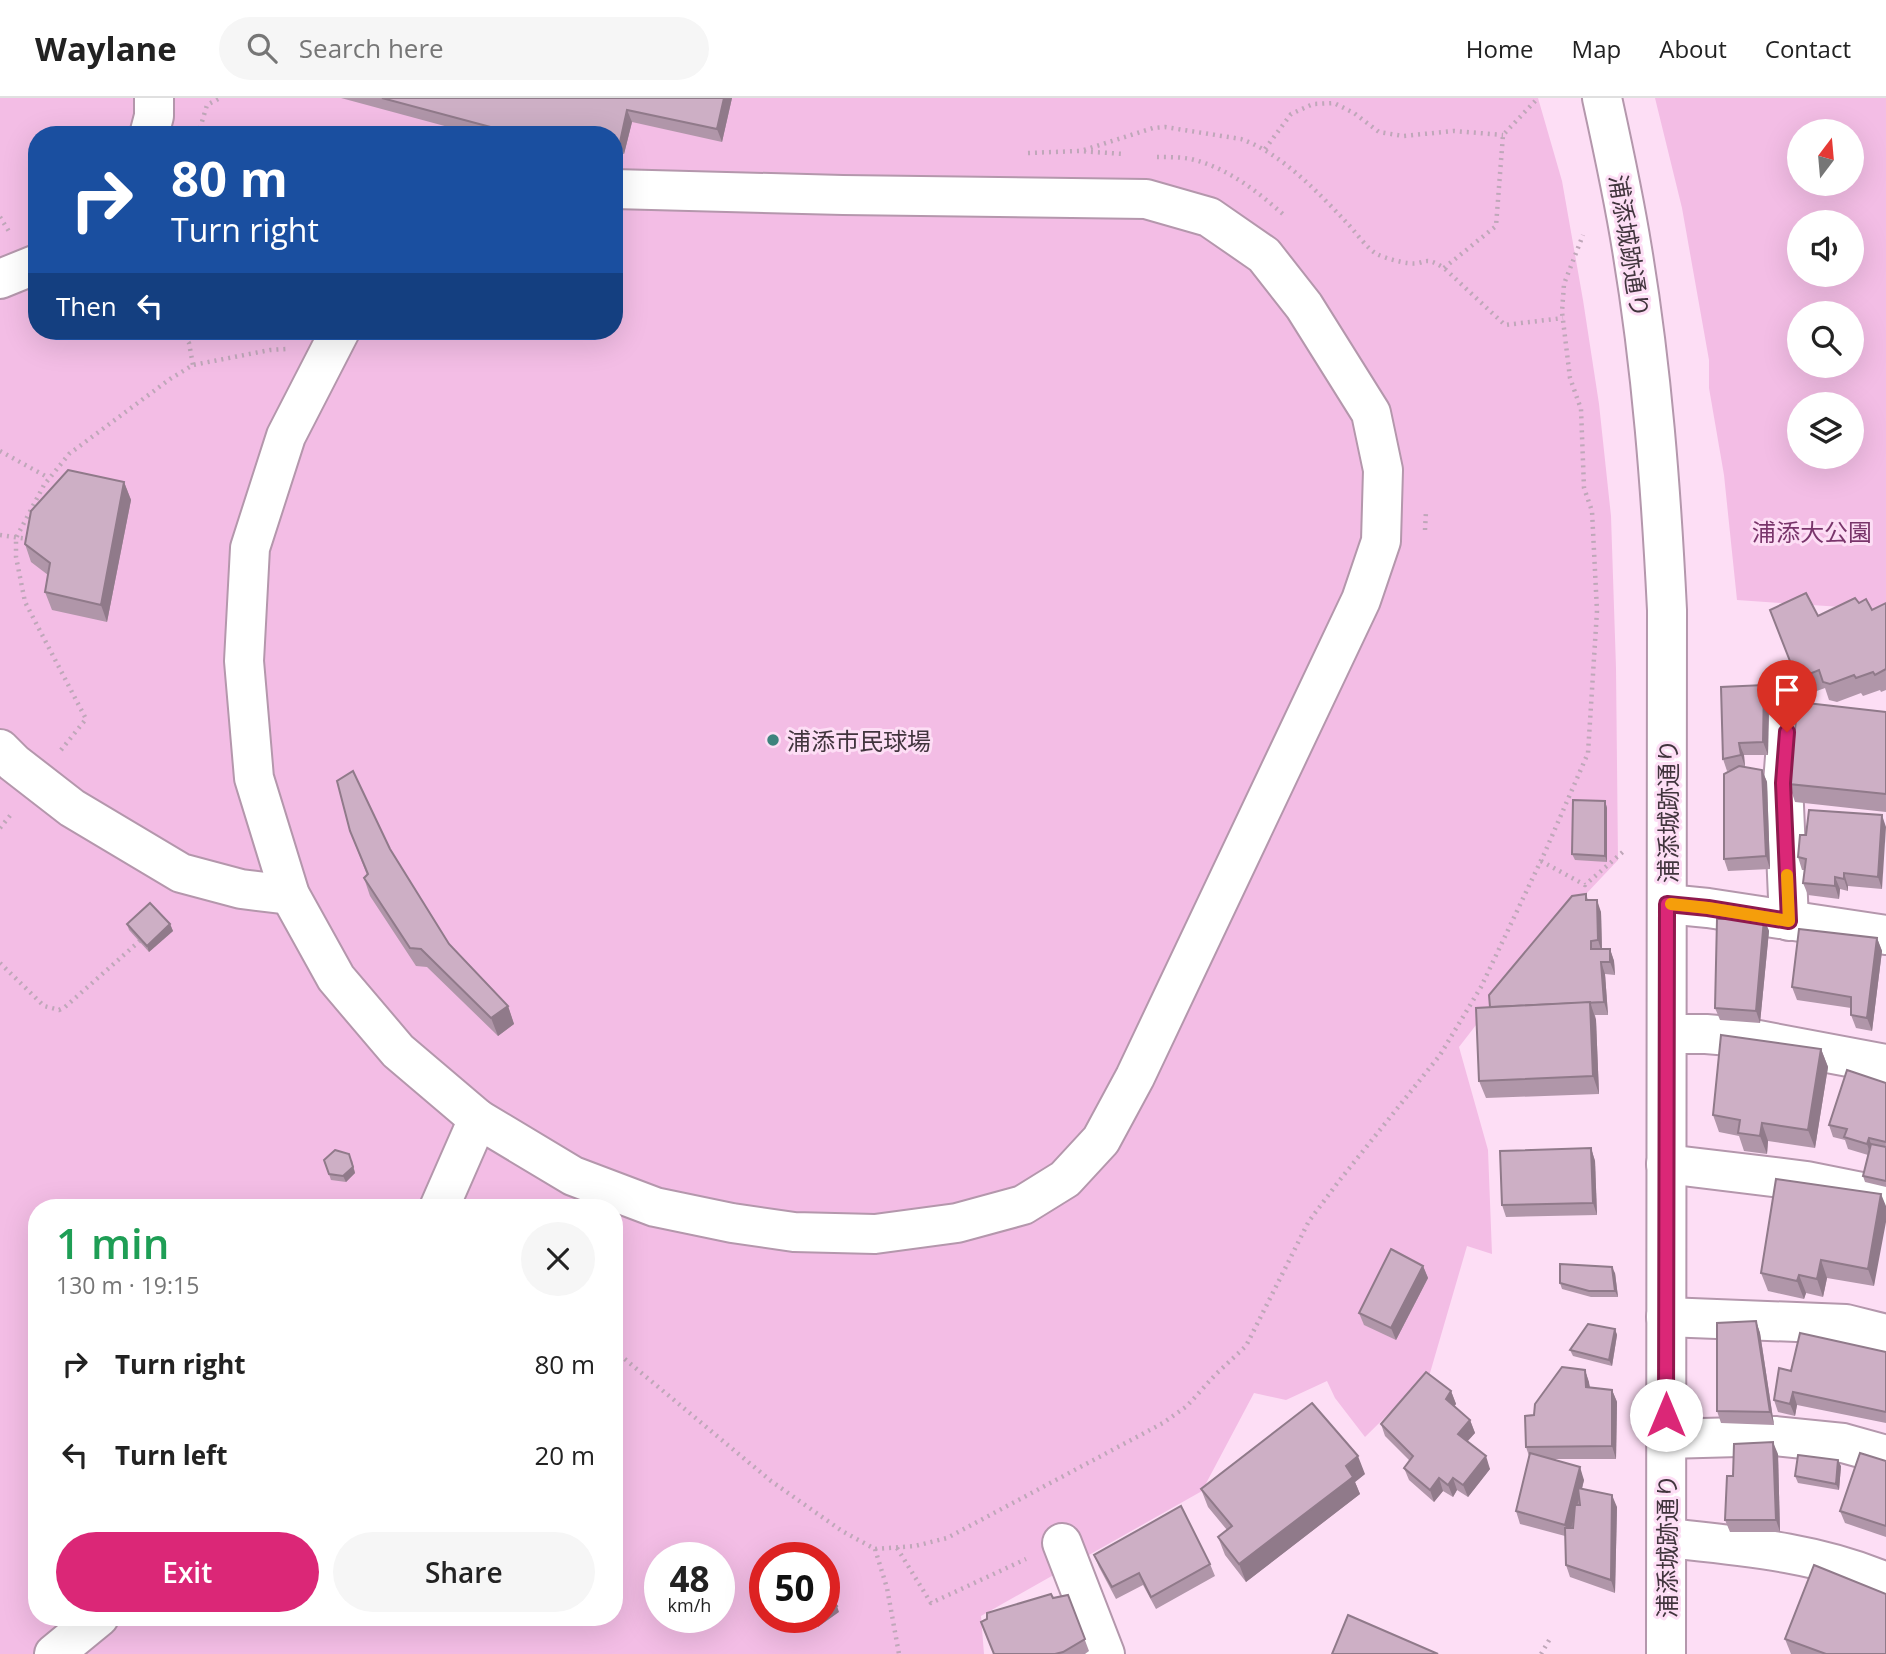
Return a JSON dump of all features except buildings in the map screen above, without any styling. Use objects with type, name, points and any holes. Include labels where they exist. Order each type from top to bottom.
[{"type":"street","points":[[151,126],[154,98]]},
{"type":"street","name":"浦添城跡通り","points":[[1602,98],[1632,249],[1644,334],[1655,431],[1667,610],[1666,1654]]},
{"type":"street","points":[[335,340],[286,436],[250,548],[244,661],[254,778],[290,895],[336,978],[398,1051],[478,1119],[573,1176],[655,1207],[732,1223],[794,1232],[875,1234],[957,1223],[1023,1205],[1065,1179],[1101,1140],[1135,1077],[1361,600],[1381,541],[1384,470],[1371,413],[1304,306],[1264,255],[1209,217],[1146,199],[623,189]]},
{"type":"street","points":[[0,279],[28,268]]},
{"type":"street","points":[[1788,705],[1783,783],[1789,921]]},
{"type":"street","points":[[0,749],[72,808],[181,873],[241,889],[290,895]]},
{"type":"street","points":[[1667,904],[1886,935]]},
{"type":"street","points":[[1668,1034],[1742,1037],[1886,1064]]},
{"type":"street","points":[[443,1199],[478,1119]]},
{"type":"street","points":[[1666,1164],[1807,1181],[1886,1196]]},
{"type":"street","points":[[1666,1317],[1846,1324],[1886,1334]]},
{"type":"street","points":[[1666,1439],[1775,1436],[1843,1443],[1886,1455]]},
{"type":"street","points":[[1667,1538],[1816,1558],[1886,1582]]},
{"type":"street","points":[[1062,1543],[1105,1654]]},
{"type":"street","points":[[54,1654],[88,1626]]},
{"type":"path","points":[[201,126],[207,105],[220,98]]},
{"type":"path","points":[[1444,268],[1496,226],[1503,135],[1538,98]]},
{"type":"path","points":[[1265,149],[1291,114],[1313,104],[1334,103],[1379,132],[1403,136],[1454,131],[1503,135]]},
{"type":"path","points":[[1079,151],[1153,128],[1165,127],[1241,139],[1265,149],[1316,189],[1376,253],[1410,264],[1433,261],[1505,325],[1563,318]]},
{"type":"path","points":[[1024,153],[1079,151],[1135,155]]},
{"type":"path","points":[[1148,156],[1190,159],[1228,173],[1259,193],[1294,223]]},
{"type":"path","points":[[623,1358],[771,1481],[842,1531],[875,1549],[915,1546],[947,1538],[1163,1423],[1187,1406],[1246,1346],[1309,1221],[1440,1055],[1480,987],[1541,861],[1588,753],[1597,611],[1592,511],[1584,488],[1581,409],[1570,378],[1563,318],[1563,284],[1583,235]]},
{"type":"path","points":[[187,340],[193,365]]},
{"type":"path","points":[[37,781],[86,719],[25,602],[16,557],[16,538],[49,478],[69,454],[193,365],[325,340]]},
{"type":"path","points":[[0,451],[49,478]]},
{"type":"path","points":[[1424,536],[1427,523],[1426,498]]},
{"type":"path","points":[[0,535],[28,539]]},
{"type":"path","points":[[1541,861],[1585,885],[1628,847]]},
{"type":"path","points":[[0,963],[44,1006],[59,1010],[147,934]]},
{"type":"path","points":[[897,1548],[931,1603],[1062,1543]]},
{"type":"path","points":[[875,1549],[887,1588],[899,1654]]},
{"type":"path","points":[[1541,1654],[1551,1637]]},
{"type":"green space","points":[[0,98],[1538,98],[1562,181],[1583,300],[1599,404],[1611,516],[1618,860],[1538,945],[1459,1047],[1488,1150],[1492,1254],[1467,1246],[1430,1373],[1365,1437],[1335,1398],[1327,1381],[1286,1400],[1254,1393],[1202,1491],[981,1616],[984,1654],[0,1654]]},
{"type":"green space","name":"浦添大公園","points":[[1655,98],[1886,98],[1886,610],[1737,600],[1724,475],[1709,388],[1709,360],[1682,208]]},
{"type":"slow traffic","points":[[1671,904],[1789,921],[1787,875]]},
{"type":"place","name":"浦添市民球場","points":[[773,740]]},
{"type":"route","points":[[1666,1415],[1667,904],[1789,921],[1783,783],[1787,732]]}]
